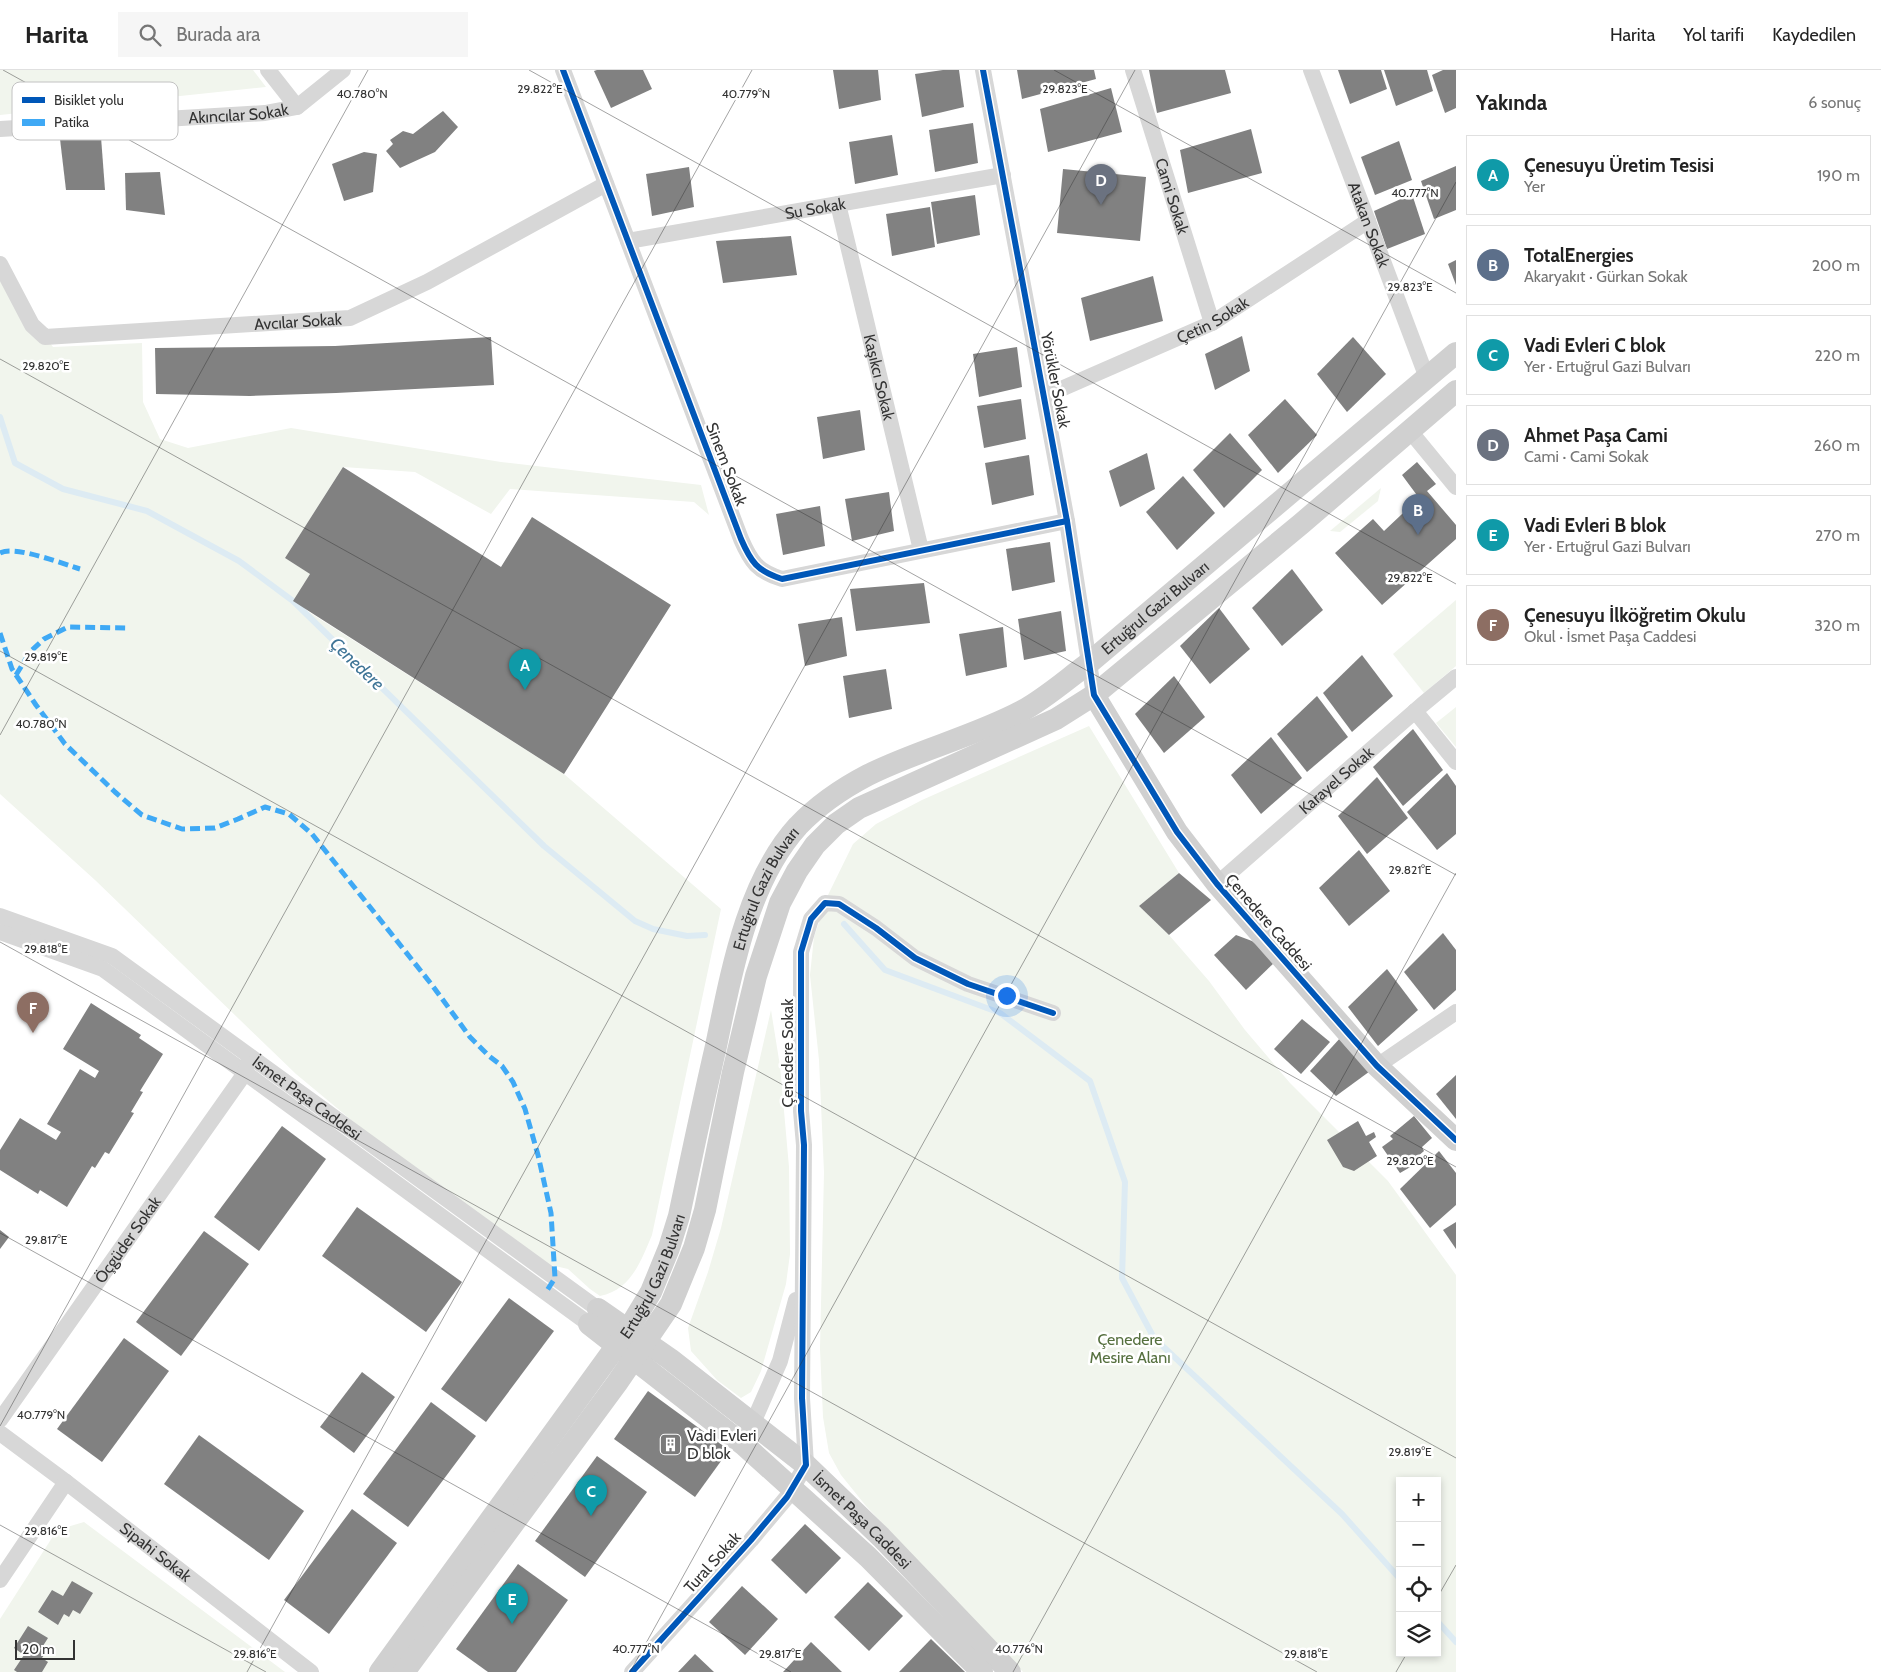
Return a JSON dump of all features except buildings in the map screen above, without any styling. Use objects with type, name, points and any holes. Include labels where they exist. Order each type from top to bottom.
[{"type":"main road","name":"Ertuğrul Gazi Bulvarı","points":[[631,1345],[669,1248],[679,1216],[723,1009],[743,928],[758,891],[778,855],[797,827],[812,812],[838,792],[869,774],[987,727],[1022,711],[1050,693],[1456,353]]},
{"type":"main road","name":"Ertuğrul Gazi Bulvarı","points":[[404,1672],[631,1345],[671,1304],[694,1248],[705,1210],[734,1072],[765,947],[780,903],[797,871],[815,845],[836,824],[859,808],[1056,719],[1094,696],[1456,392]]},
{"type":"main road","name":"Çenedere Caddesi","points":[[1094,696],[1177,832],[1217,884],[1377,1066],[1456,1140]]},
{"type":"main road","points":[[594,1317],[651,1292]]},
{"type":"main road","points":[[670,1359],[667,1334],[671,1304]]},
{"type":"main road","points":[[594,1317],[631,1345]]},
{"type":"main road","points":[[594,1317],[594,1396],[623,1385],[637,1377],[654,1376]]},
{"type":"main road","name":"İsmet Paşa Caddesi","points":[[631,1345],[670,1359],[806,1465],[881,1537],[1010,1672]]},
{"type":"main road","name":"İsmet Paşa Caddesi","points":[[631,1345],[654,1376],[744,1445],[792,1488],[868,1557],[982,1672]]},
{"type":"main road","name":"Ertuğrul Gazi Bulvarı","points":[[380,1672],[594,1396]]},
{"type":"street","points":[[268,70],[297,106]]},
{"type":"street","name":"Akıncılar Sokak","points":[[178,118],[265,113],[297,106],[343,70]]},
{"type":"street","name":"Sinem Sokak","points":[[562,70],[741,539],[749,558],[758,568],[782,579],[1067,521]]},
{"type":"street","name":"Yörükler Sokak","points":[[983,70],[1045,396],[1067,521],[1094,696]]},
{"type":"street","name":"Cami Sokak","points":[[1133,70],[1212,323]]},
{"type":"street","name":"Atakan Sokak","points":[[1311,70],[1427,378]]},
{"type":"street","name":"Su Sokak","points":[[628,241],[1003,175]]},
{"type":"street","name":"Avcılar Sokak","points":[[0,264],[32,325],[45,337],[350,318],[427,282],[606,184]]},
{"type":"street","name":"Kaşıkcı Sokak","points":[[838,204],[921,550]]},
{"type":"street","name":"Çetin Sokak","points":[[1045,396],[1212,323],[1368,221]]},
{"type":"street","points":[[1410,431],[1456,487]]},
{"type":"street","name":"Karayel Sokak","points":[[1217,884],[1456,677]]},
{"type":"street","points":[[1415,711],[1456,762]]},
{"type":"street","name":"Çenedere Sokak","points":[[806,1465],[802,1398],[804,1145],[801,1110],[800,952],[811,919],[825,903],[839,904],[876,928],[915,958],[968,984],[1053,1013]]},
{"type":"street","name":"İsmet Paşa Caddesi","points":[[0,916],[112,956],[594,1317]]},
{"type":"street","name":"İsmet Paşa Caddesi","points":[[0,932],[103,969],[246,1073],[594,1317]]},
{"type":"street","points":[[1377,1066],[1456,1012]]},
{"type":"street","name":"Öçgüder Sokak","points":[[0,1420],[246,1073],[248,1056]]},
{"type":"street","name":"Çenedere Sokak","points":[[744,1445],[780,1360],[802,1274]]},
{"type":"street","name":"Sipahi Sokak","points":[[0,1433],[311,1672]]},
{"type":"street","name":"Tural Sokak","points":[[632,1672],[751,1540],[792,1488],[806,1465]]},
{"type":"street","points":[[0,1580],[66,1482]]},
{"type":"green space","points":[[0,70],[253,70],[266,87],[178,96],[178,82],[12,82],[12,114],[0,115]]},
{"type":"green space","points":[[0,275],[53,347],[142,343],[143,402],[160,439],[188,448],[291,428],[501,462],[701,485],[709,515],[694,502],[510,489],[491,514],[415,472],[343,467],[285,558],[310,574],[293,602],[564,774],[721,909],[652,1235],[634,1273],[620,1288],[600,1296],[568,1269],[542,1263],[379,1143],[296,1074],[95,880],[0,794]]},
{"type":"green space","points":[[1381,488],[1378,501],[1340,532],[1330,531]]},
{"type":"green space","points":[[1456,600],[1456,666],[1424,693],[1393,654]]},
{"type":"green space","points":[[1456,707],[1456,747],[1436,723]]},
{"type":"green space","name":"Çenedere Mesire Alanı","points":[[1089,726],[1179,873],[1139,906],[1169,935],[1209,981],[1245,1030],[1290,1083],[1388,1181],[1456,1275],[1456,1672],[1023,1672],[866,1506],[841,1475],[829,1453],[823,1417],[820,1349],[824,1172],[819,1060],[810,975],[814,937],[828,895],[853,844],[876,824],[922,800]]},
{"type":"green space","points":[[771,1010],[780,1066],[789,1167],[790,1254],[786,1284],[761,1371],[751,1392],[741,1398],[717,1380],[691,1351],[688,1328],[721,1228]]},
{"type":"green space","points":[[84,1522],[285,1672],[0,1672],[0,1619],[57,1530]]},
{"type":"waterway","name":"Çenedere","points":[[0,417],[15,463],[63,489],[147,511],[239,561],[293,601],[544,846],[635,921],[653,929],[687,936],[705,935]]},
{"type":"waterway","points":[[844,924],[885,970],[1000,1013],[1090,1081],[1125,1182],[1122,1278],[1154,1338],[1342,1514],[1396,1575]]},
{"type":"waterway","points":[[1441,1625],[1456,1642]]},
{"type":"marked path","points":[[0,553],[7,551],[27,553],[80,569]]},
{"type":"marked path","points":[[16,675],[30,652],[44,639],[68,627],[130,628]]},
{"type":"marked path","points":[[0,633],[12,669],[65,744],[142,815],[182,829],[215,828],[265,807],[289,814],[312,834],[432,985],[470,1037],[502,1066],[513,1082],[525,1109],[551,1213],[555,1278],[546,1292]]},
{"type":"cycle path","points":[[563,70],[741,539],[756,565],[766,573],[782,579],[1067,521]]},
{"type":"cycle path","points":[[983,70],[1067,521],[1094,695],[1177,832],[1217,884],[1377,1066],[1456,1140]]},
{"type":"cycle path","points":[[632,1672],[751,1540],[787,1497],[806,1465],[802,1398],[804,1145],[801,1111],[801,952],[811,919],[825,903],[839,904],[876,928],[915,958],[968,984],[1053,1013]]},
{"type":"place","name":"Ahmet Paşa Cami","points":[[1101,205]]},
{"type":"place","name":"TotalEnergies","points":[[1418,535]]},
{"type":"place","name":"Çenesuyu Üretim Tesisi","points":[[525,690]]},
{"type":"place","name":"Çenesuyu İlköğretim Okulu","points":[[33,1033]]},
{"type":"place","name":"Vadi Evleri D blok","points":[[671,1444]]},
{"type":"place","name":"Vadi Evleri C blok","points":[[591,1516]]},
{"type":"place","name":"Vadi Evleri B blok","points":[[512,1624]]}]
